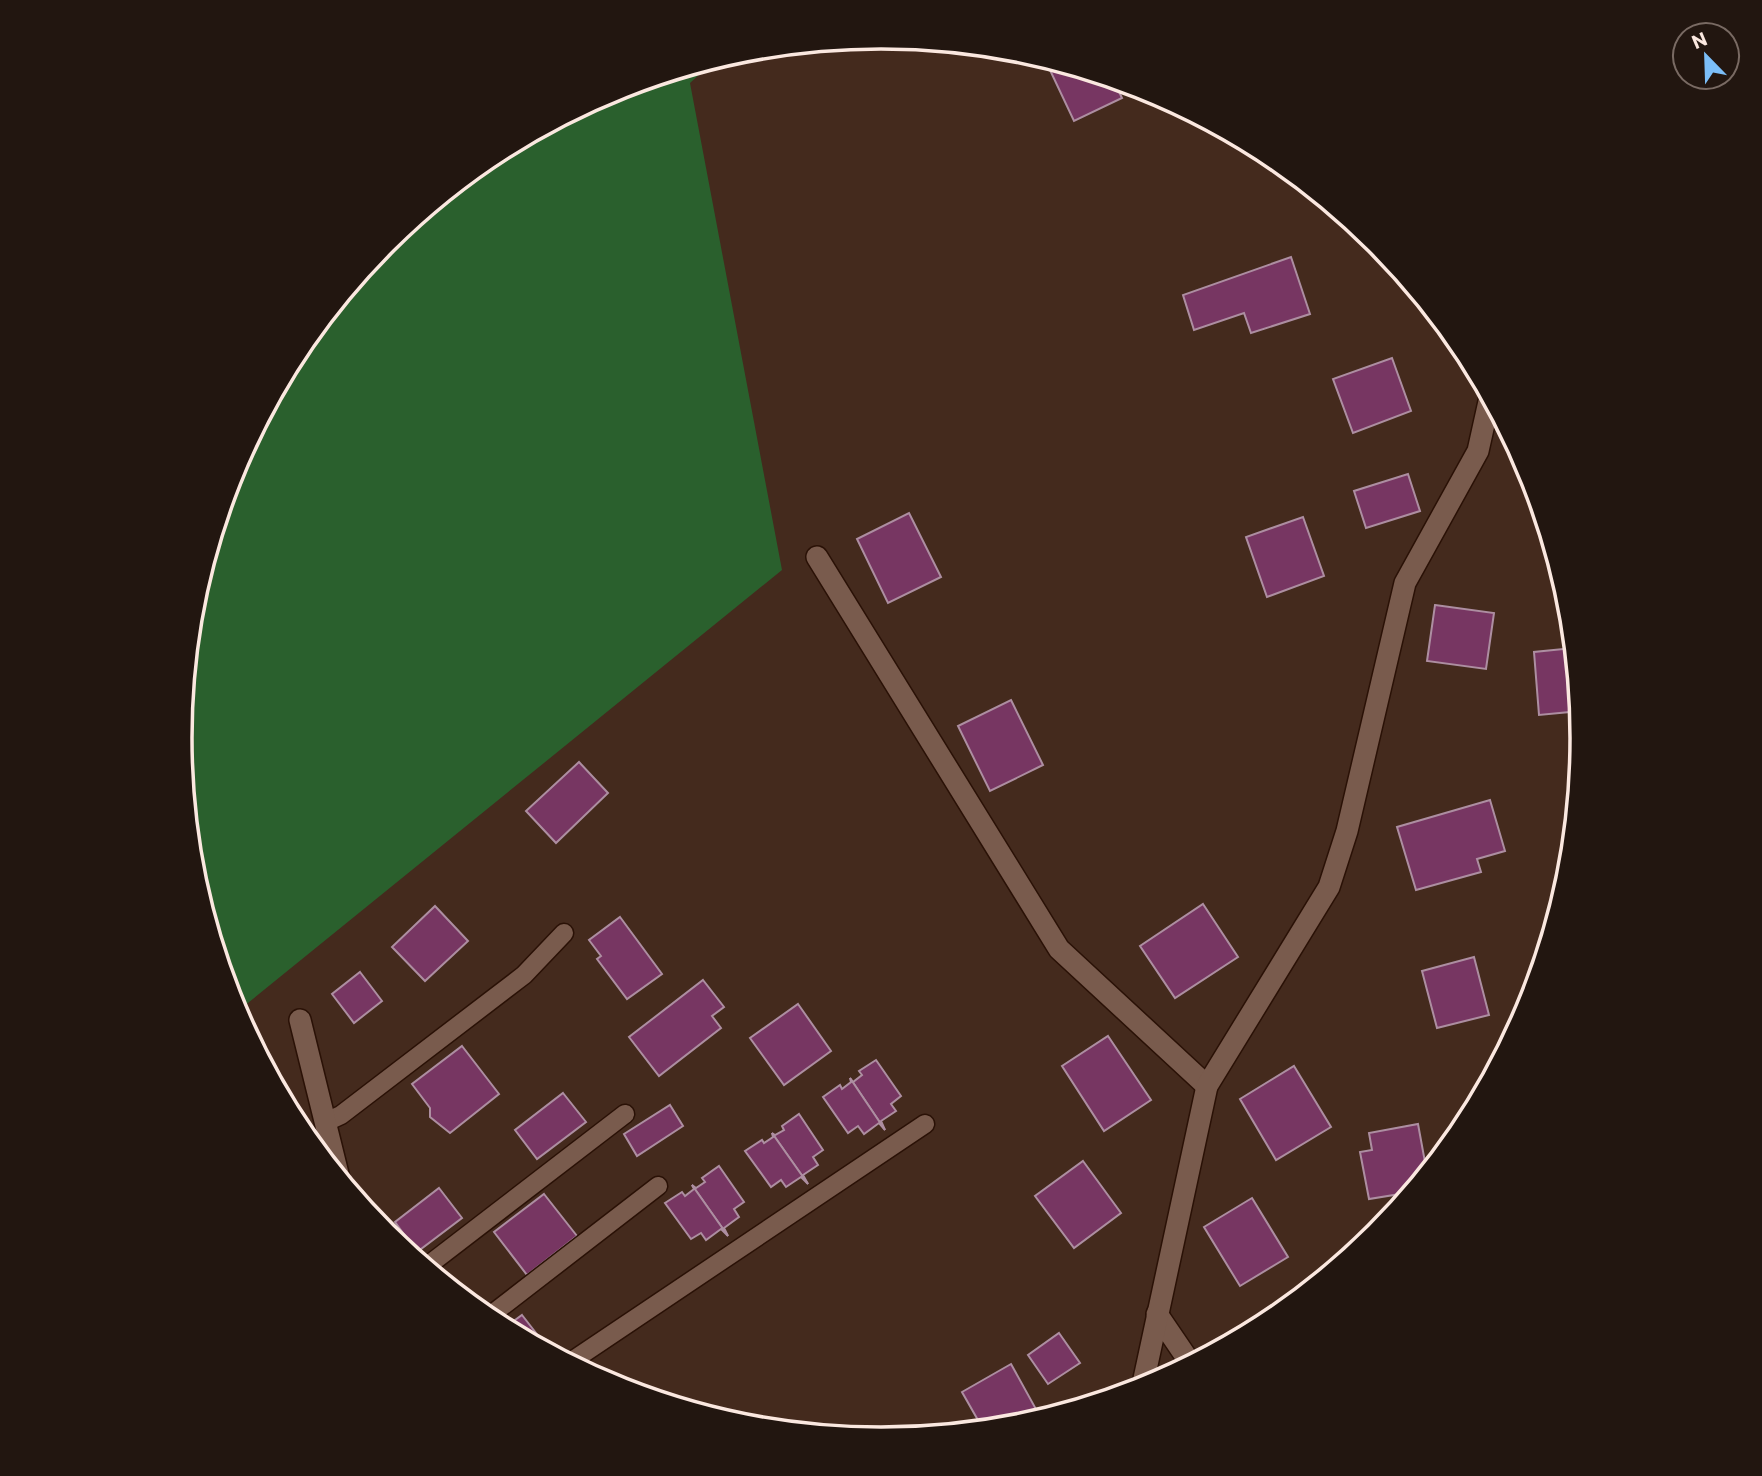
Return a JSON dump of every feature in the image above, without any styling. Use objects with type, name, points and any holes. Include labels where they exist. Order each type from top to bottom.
[{"type":"street","points":[[1145,1375],[1207,1086],[1329,887],[1347,831],[1405,583],[1478,451],[1487,411]]},
{"type":"street","points":[[817,557],[1059,949],[1207,1086]]},
{"type":"street","points":[[300,1020],[334,1157]]},
{"type":"street","points":[[1157,1314],[1186,1356]]},
{"type":"lane","points":[[326,1122],[341,1115],[524,975],[564,933]]},
{"type":"lane","points":[[433,1261],[625,1114]]},
{"type":"lane","points":[[578,1357],[925,1124]]},
{"type":"lane","points":[[497,1310],[658,1186]]},
{"type":"green space","points":[[701,73],[690,83],[782,570],[245,1005],[215,916],[205,872],[193,783],[193,693],[205,604],[215,560],[244,474],[263,433],[284,393],[334,319],[394,251],[462,191],[536,141],[576,120],[617,101]]},
{"type":"building","points":[[1050,70],[1119,92],[1122,98],[1074,121]]},
{"type":"building","points":[[1291,257],[1310,314],[1251,333],[1244,313],[1194,330],[1183,295]]},
{"type":"building","points":[[1392,358],[1411,411],[1353,433],[1333,379]]},
{"type":"building","points":[[1408,474],[1420,511],[1366,528],[1354,491]]},
{"type":"building","points":[[909,513],[941,577],[888,603],[857,539]]},
{"type":"building","points":[[1303,517],[1324,576],[1267,597],[1246,537]]},
{"type":"building","points":[[1435,605],[1494,613],[1486,669],[1427,661]]},
{"type":"building","points":[[1564,649],[1569,712],[1539,715],[1534,652]]},
{"type":"building","points":[[1011,700],[1043,765],[990,791],[958,726]]},
{"type":"building","points":[[579,762],[608,793],[556,843],[526,811]]},
{"type":"building","points":[[1490,800],[1505,851],[1477,859],[1481,872],[1416,890],[1397,827]]},
{"type":"building","points":[[1203,904],[1238,957],[1175,998],[1140,946]]},
{"type":"building","points":[[435,906],[468,941],[425,981],[392,947]]},
{"type":"building","points":[[620,917],[662,974],[627,999],[597,959],[601,956],[589,940]]},
{"type":"building","points":[[1474,957],[1489,1015],[1437,1028],[1422,971]]},
{"type":"building","points":[[360,972],[382,1001],[354,1023],[332,994]]},
{"type":"building","points":[[703,980],[724,1007],[712,1016],[721,1028],[659,1076],[629,1037]]},
{"type":"building","points":[[798,1004],[831,1051],[784,1085],[750,1038]]},
{"type":"building","points":[[1108,1036],[1151,1100],[1104,1131],[1062,1066]]},
{"type":"building","points":[[462,1046],[499,1094],[450,1133],[430,1117],[430,1108],[412,1084]]},
{"type":"building","points":[[876,1060],[901,1096],[891,1104],[896,1111],[881,1121],[885,1130],[850,1078],[853,1082],[862,1075],[859,1071]]},
{"type":"building","points":[[1294,1066],[1331,1127],[1276,1160],[1240,1099]]},
{"type":"building","points":[[850,1078],[885,1130],[879,1123],[864,1134],[858,1126],[848,1133],[823,1097],[840,1085],[842,1089],[851,1082]]},
{"type":"building","points":[[563,1093],[586,1122],[537,1159],[515,1130]]},
{"type":"building","points":[[670,1105],[683,1126],[637,1156],[624,1134]]},
{"type":"building","points":[[799,1114],[823,1150],[813,1157],[818,1165],[803,1175],[808,1184],[772,1133],[775,1135],[784,1130],[782,1126]]},
{"type":"building","points":[[1418,1124],[1425,1161],[1397,1194],[1369,1199],[1360,1152],[1372,1150],[1369,1133]]},
{"type":"building","points":[[772,1133],[808,1184],[801,1177],[786,1187],[781,1180],[771,1187],[745,1151],[762,1140],[764,1143],[773,1137]]},
{"type":"building","points":[[1083,1161],[1121,1213],[1074,1248],[1035,1196]]},
{"type":"building","points":[[719,1166],[744,1202],[734,1209],[739,1217],[724,1228],[728,1236],[692,1185],[696,1188],[705,1182],[702,1178]]},
{"type":"building","points":[[692,1185],[728,1236],[721,1229],[706,1240],[701,1233],[691,1239],[665,1203],[682,1192],[685,1196],[694,1189]]},
{"type":"building","points":[[439,1188],[462,1218],[420,1250],[395,1222]]},
{"type":"building","points":[[544,1194],[577,1236],[527,1275],[494,1232]]},
{"type":"building","points":[[1252,1198],[1288,1257],[1240,1286],[1204,1227]]},
{"type":"building","points":[[522,1315],[539,1336],[536,1335],[514,1321]]},
{"type":"building","points":[[1059,1333],[1080,1363],[1048,1384],[1028,1355]]},
{"type":"building","points":[[1011,1364],[1036,1409],[978,1420],[962,1392]]}]
